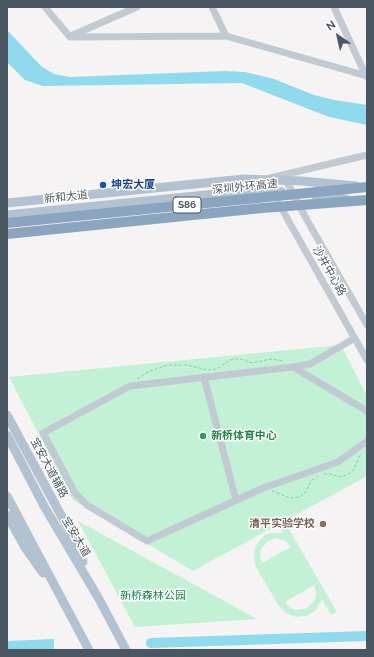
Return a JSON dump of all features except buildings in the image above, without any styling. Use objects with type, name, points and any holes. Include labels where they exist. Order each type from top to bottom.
[{"type":"highway","name":"深圳外环高速","points":[[7,223],[367,187]]},
{"type":"highway","name":"深圳外环高速","points":[[7,234],[262,208],[367,200]]},
{"type":"main road","name":"新和大道","points":[[7,202],[244,179],[317,182],[367,187]]},
{"type":"main road","name":"新和大道","points":[[7,215],[245,191],[321,195],[367,203]]},
{"type":"main road","name":"宝安大道辅路","points":[[7,415],[69,530],[99,599]]},
{"type":"main road","name":"宝安大道","points":[[7,435],[44,506],[99,599],[126,650]]},
{"type":"main road","points":[[7,496],[89,650]]},
{"type":"main road","points":[[7,515],[26,549],[64,603]]},
{"type":"main road","points":[[110,620],[134,650]]},
{"type":"main road","points":[[79,632],[83,650]]},
{"type":"street","points":[[45,7],[70,36],[226,36],[366,76]]},
{"type":"street","points":[[70,36],[137,7]]},
{"type":"street","points":[[212,7],[226,36]]},
{"type":"street","points":[[334,7],[366,76]]},
{"type":"street","points":[[268,179],[367,155]]},
{"type":"street","points":[[317,167],[314,174],[317,182]]},
{"type":"street","name":"沙井中心路","points":[[286,180],[367,325]]},
{"type":"street","name":"沙井中心路","points":[[272,192],[367,360]]},
{"type":"street","points":[[355,338],[310,364],[130,386],[43,433],[75,493],[87,505],[148,541],[262,488],[338,462],[366,442]]},
{"type":"street","points":[[310,364],[310,377]]},
{"type":"street","points":[[293,367],[367,411]]},
{"type":"street","points":[[204,378],[236,500]]},
{"type":"path","points":[[130,386],[139,377],[150,370],[168,365],[187,365],[207,370],[217,368],[230,360],[235,359],[241,359],[252,363],[271,359],[281,360],[293,367]]},
{"type":"path","points":[[323,474],[342,477],[350,474],[354,469],[366,442]]},
{"type":"path","points":[[262,488],[290,498],[297,498],[305,493],[311,482],[319,475]]},
{"type":"green space","name":"新桥体育中心","points":[[341,345],[367,396],[367,476],[193,571],[73,500],[9,377]]},
{"type":"green space","name":"新桥森林公园","points":[[78,521],[257,619],[135,627]]},
{"type":"green space","points":[[287,526],[337,612],[331,615],[322,599],[315,611],[306,616],[296,617],[286,613],[279,606],[256,567],[254,557],[255,547],[258,542],[265,535],[270,533],[283,533],[281,529]],"holes":[[[276,538],[286,541],[291,547],[262,563],[260,556],[261,549],[268,541]],[[314,585],[316,592],[315,600],[307,608],[297,610],[290,608],[285,602]]]},
{"type":"water","points":[[7,30],[41,66],[54,74],[70,77],[225,71],[245,72],[274,79],[314,95],[334,100],[367,105],[367,125],[329,117],[242,83],[43,86],[25,80],[7,62]]},
{"type":"water","points":[[54,639],[54,650],[7,650],[7,641]]},
{"type":"waterway","points":[[151,643],[367,636]]},
{"type":"place","name":"坤宏大厦","points":[[103,185]]},
{"type":"place","name":"新桥体育中心","points":[[203,436]]},
{"type":"place","name":"清平实验学校","points":[[323,524]]}]
